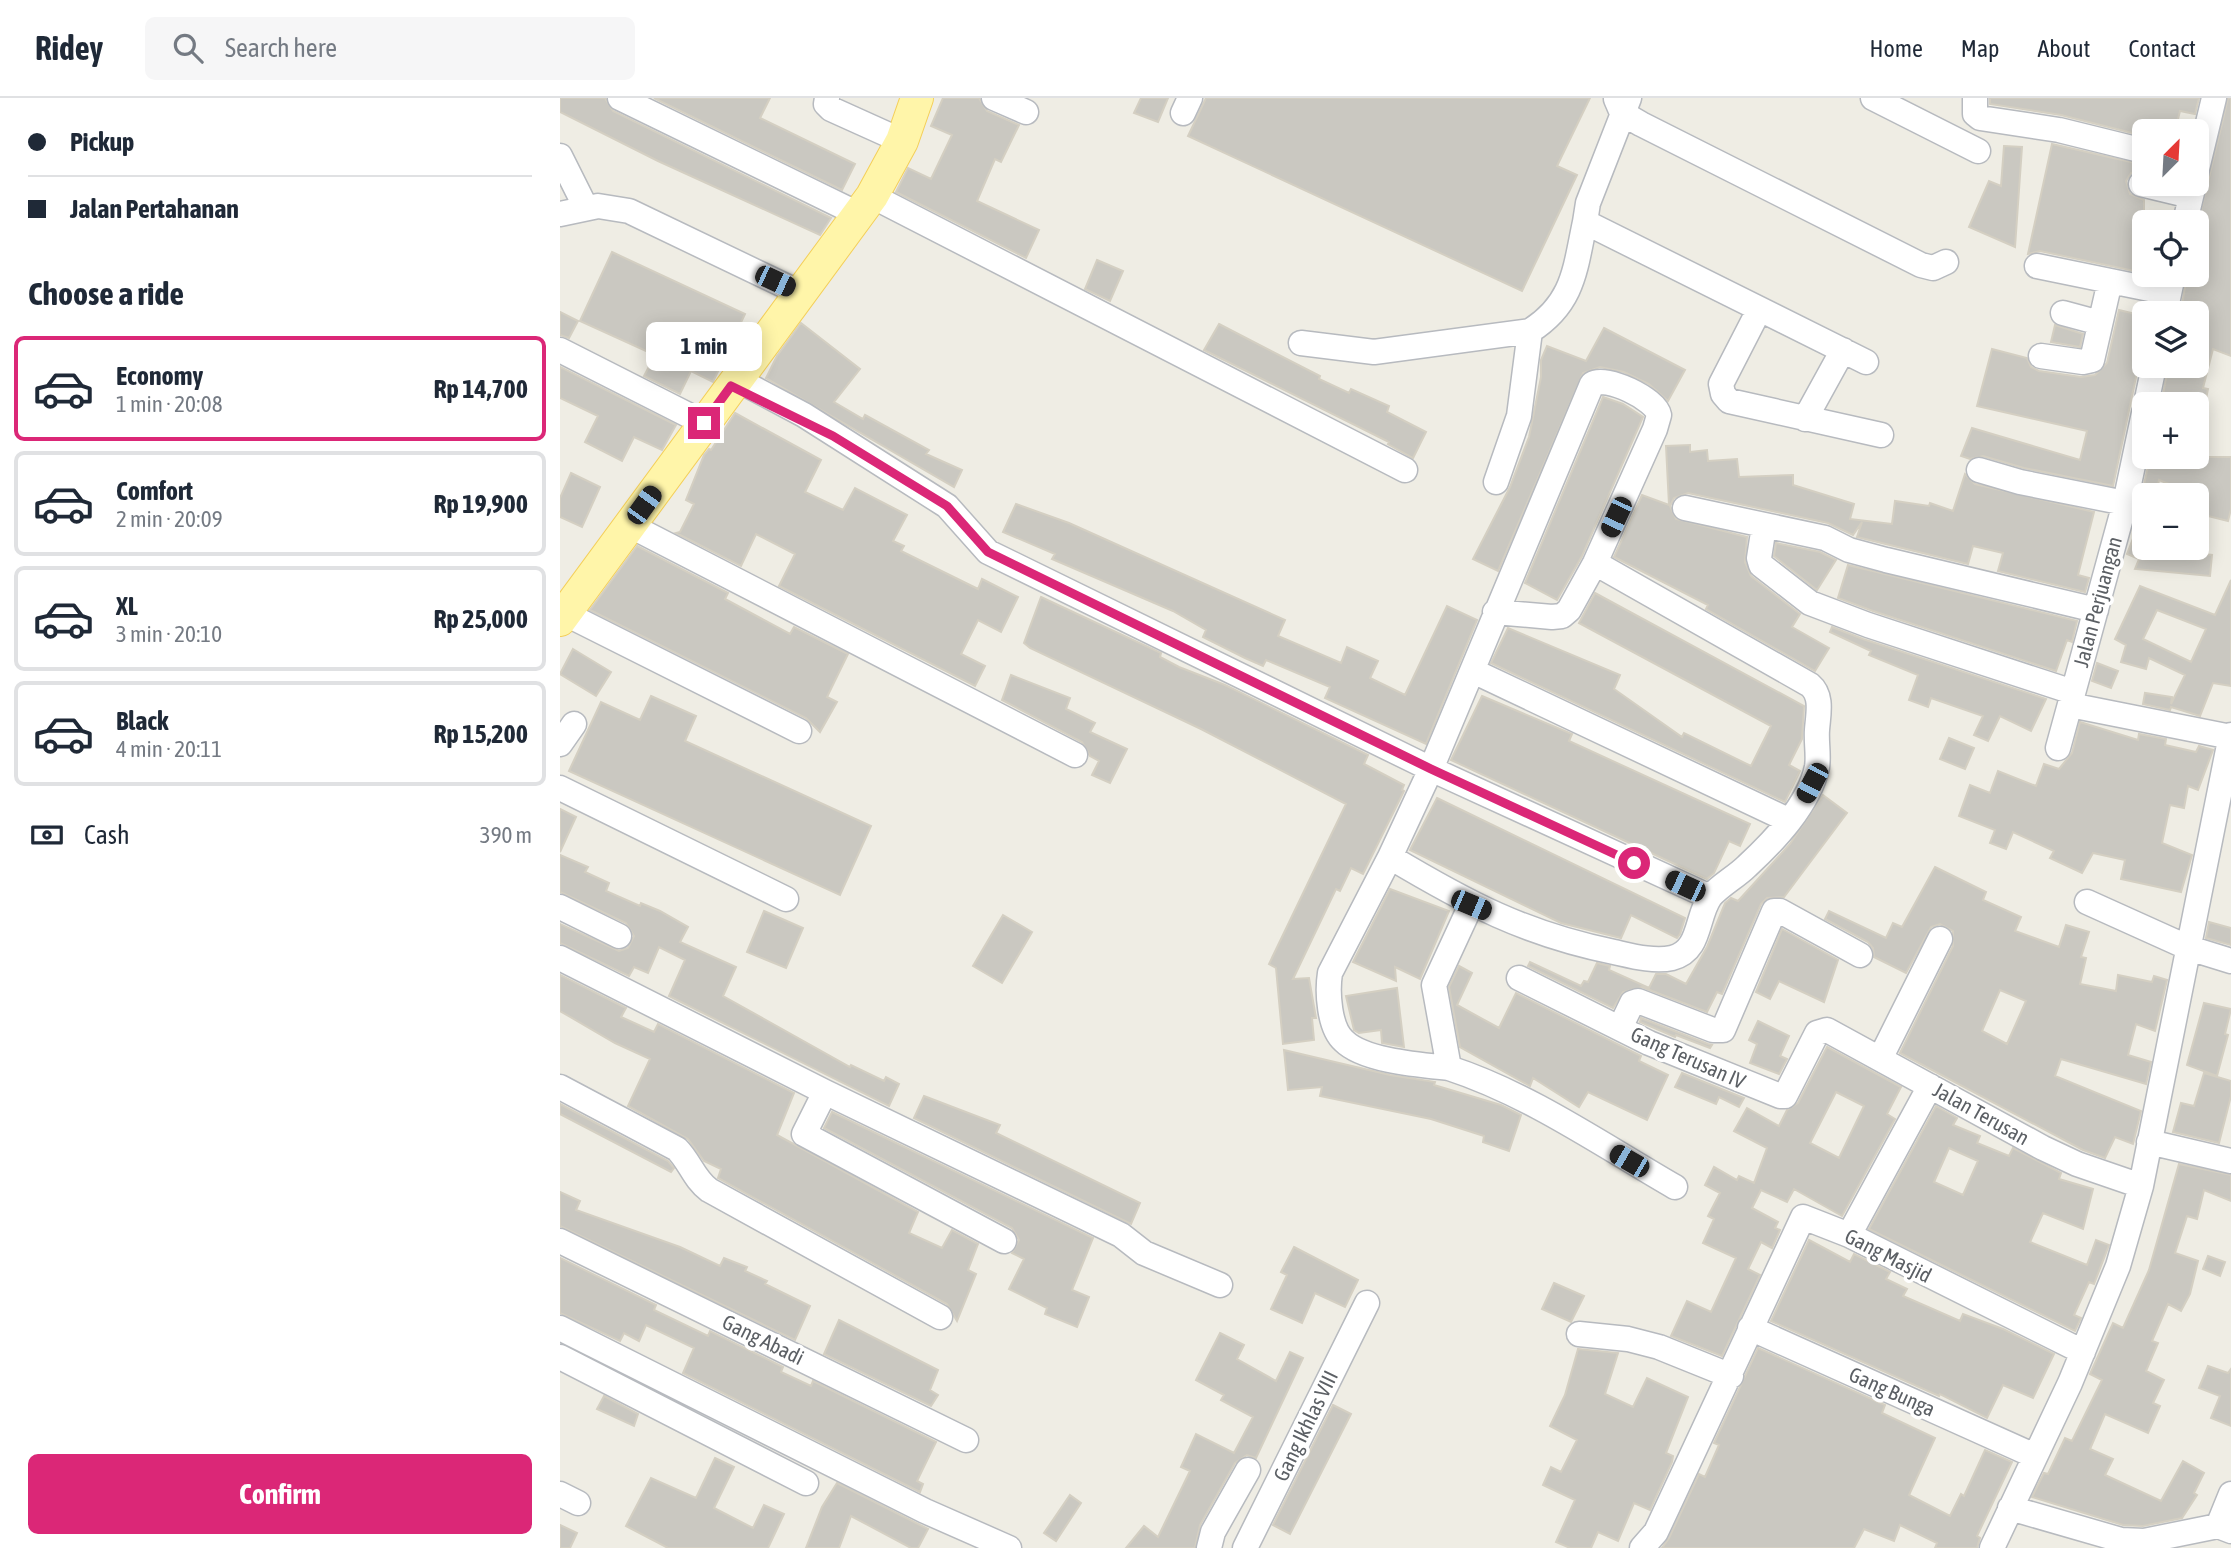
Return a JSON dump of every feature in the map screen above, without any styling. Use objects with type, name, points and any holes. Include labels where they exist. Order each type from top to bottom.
[{"type":"main road","points":[[562,617],[865,205],[902,141],[917,98]]},
{"type":"street","points":[[620,98],[865,205],[1405,471]]},
{"type":"street","points":[[827,98],[826,104],[831,109],[902,141]]},
{"type":"street","points":[[995,98],[1026,112]]},
{"type":"street","points":[[1873,98],[1978,151]]},
{"type":"street","points":[[1975,98],[1975,114],[1980,118],[2059,130],[2132,148]]},
{"type":"street","points":[[2209,119],[2214,98]]},
{"type":"street","points":[[1301,343],[1374,352],[1530,331],[1546,321],[1571,287],[1588,203],[1622,103],[1921,265],[1933,268],[1946,262]]},
{"type":"street","points":[[560,156],[586,208]]},
{"type":"street","points":[[560,214],[613,206],[629,211],[800,293]]},
{"type":"street","points":[[1585,222],[1866,362]]},
{"type":"street","points":[[2037,265],[2169,294]]},
{"type":"street","points":[[2041,356],[2090,361],[2110,281]]},
{"type":"street","points":[[1759,310],[1721,384],[1723,394],[1729,401],[1741,406],[1881,435]]},
{"type":"street","points":[[2063,313],[2100,323]]},
{"type":"street","points":[[1496,482],[1518,416],[1530,331]]},
{"type":"street","points":[[560,350],[704,423]]},
{"type":"street","points":[[1805,419],[1843,350]]},
{"type":"street","points":[[1495,612],[1562,616],[1569,610],[1595,563],[1659,415],[1653,404],[1608,381],[1599,379],[1592,384],[1495,612],[1431,769],[1390,857],[1329,974],[1328,988],[1337,1032],[1344,1042],[1362,1052],[1406,1063],[1449,1068],[1488,1081],[1675,1187]]},
{"type":"street","points":[[734,383],[804,415],[833,436],[947,506],[988,552],[1431,769],[1710,897]]},
{"type":"street","name":"Jalan Perjuangan","points":[[2058,748],[2132,469]]},
{"type":"street","points":[[1979,470],[2020,482],[2125,503]]},
{"type":"street","points":[[1685,508],[1825,538],[1849,550],[1886,561],[2096,610]]},
{"type":"street","points":[[629,525],[1075,755]]},
{"type":"street","points":[[1764,526],[1759,558],[1761,565],[1810,603],[2071,698],[2230,742],[2220,848],[2189,948],[2140,1186],[2118,1266],[2083,1352],[1992,1548]]},
{"type":"street","points":[[1390,857],[1471,905],[1527,929],[1581,946],[1655,959],[1672,958],[1684,953],[1693,942],[1710,897],[1749,865],[1801,804],[1817,765],[1818,701],[1815,690],[1595,563]]},
{"type":"street","points":[[562,617],[799,731]]},
{"type":"street","points":[[1473,671],[1788,820]]},
{"type":"street","points":[[560,788],[786,899]]},
{"type":"street","points":[[2087,902],[2189,948],[2231,961]]},
{"type":"street","points":[[1449,1068],[1434,985],[1471,905]]},
{"type":"street","points":[[560,907],[619,936]]},
{"type":"street","points":[[1620,1028],[1632,1003],[1638,1002],[1721,1031],[1774,911],[1780,911],[1860,955]]},
{"type":"street","points":[[1881,1057],[1940,939]]},
{"type":"street","points":[[560,958],[825,1092],[1121,1235],[1144,1253],[1220,1285]]},
{"type":"street","name":"Gang Terusan IV","points":[[1519,978],[1649,1043],[1780,1096],[1785,1096],[1793,1086],[1817,1033],[1827,1030]]},
{"type":"street","name":"Jalan Terusan","points":[[1827,1030],[2077,1164],[2140,1186]]},
{"type":"street","points":[[1849,1235],[1930,1086]]},
{"type":"street","points":[[560,1087],[677,1149],[685,1157],[697,1180],[709,1190],[940,1317]]},
{"type":"street","points":[[825,1092],[804,1134],[1004,1241]]},
{"type":"street","points":[[2149,1142],[2231,1161]]},
{"type":"street","name":"Gang Masjid","points":[[1750,1328],[1799,1219],[1808,1217],[2083,1352]]},
{"type":"street","name":"Gang Abadi","points":[[560,1241],[966,1440]]},
{"type":"street","name":"Gang Ikhlas VIII","points":[[1245,1548],[1367,1303]]},
{"type":"street","points":[[560,1328],[925,1511],[1009,1548]]},
{"type":"street","points":[[1642,1548],[1656,1532],[1731,1376],[1750,1328]]},
{"type":"street","name":"Gang Bunga","points":[[1750,1328],[2035,1456]]},
{"type":"street","points":[[1579,1334],[1628,1339],[1731,1376]]},
{"type":"street","points":[[560,1357],[806,1483]]},
{"type":"street","points":[[1209,1548],[1213,1532],[1248,1470]]},
{"type":"street","points":[[2010,1508],[2121,1540],[2144,1541],[2225,1529],[2231,1494]]},
{"type":"building","points":[[560,98],[605,98],[613,111],[831,218],[820,235],[658,161],[560,112]]},
{"type":"building","points":[[654,98],[770,98],[760,118],[855,164],[842,190]]},
{"type":"building","points":[[943,98],[979,98],[987,111],[1019,125],[1001,162],[995,159],[977,201],[1039,230],[1026,258],[896,192],[908,168],[931,179],[952,135],[931,126]]},
{"type":"building","points":[[1141,98],[1168,98],[1158,122],[1134,113]]},
{"type":"building","points":[[1206,98],[1590,98],[1557,166],[1577,175],[1522,291],[1188,136]]},
{"type":"building","points":[[1990,98],[2199,98],[2195,114],[2180,111],[2178,119],[2132,119],[2132,133],[2061,115],[1990,104]]},
{"type":"building","points":[[2228,98],[2231,98],[2231,356],[2213,349],[2209,365],[2209,301],[2183,301],[2185,287],[2209,287],[2209,210],[2201,210],[2205,196],[2209,196],[2209,178]]},
{"type":"building","points":[[2052,144],[2132,162],[2132,173],[2126,181],[2130,194],[2144,200],[2144,210],[2132,210],[2132,270],[2040,251],[2028,254]]},
{"type":"building","points":[[2004,146],[2022,147],[2015,247],[1969,227],[1989,181],[2001,186]]},
{"type":"building","points":[[612,252],[745,314],[713,382],[691,371],[680,394],[644,376],[655,355],[580,321]]},
{"type":"building","points":[[1097,260],[1123,271],[1110,301],[1085,289]]},
{"type":"building","points":[[2119,310],[2132,313],[2132,378],[2136,378],[2113,486],[2024,468],[1983,456],[1970,459],[1961,456],[1972,428],[2080,460],[2087,431],[1977,406],[1992,349],[2027,358],[2031,367],[2039,371],[2081,377],[2095,375],[2107,363]]},
{"type":"building","points":[[560,312],[578,321],[569,338],[560,335]]},
{"type":"building","points":[[801,323],[860,369],[834,402],[863,419],[865,415],[929,450],[926,454],[962,470],[954,487],[766,378],[777,356]]},
{"type":"building","points":[[1219,324],[1320,376],[1319,379],[1349,393],[1351,389],[1389,406],[1387,412],[1426,432],[1413,458],[1388,444],[1389,442],[1204,350]]},
{"type":"building","points":[[2055,325],[2083,334],[2080,347],[2051,342]]},
{"type":"building","points":[[1604,328],[1685,370],[1668,401],[1649,384],[1624,372],[1600,367],[1583,373],[1498,571],[1473,559],[1510,487],[1529,437],[1541,377],[1541,360],[1547,346],[1586,361]]},
{"type":"building","points":[[560,367],[676,425],[662,450],[634,437],[622,461],[585,442],[598,416],[560,398]]},
{"type":"building","points":[[2166,378],[2206,378],[2203,388],[2208,389],[2207,392],[2164,392]]},
{"type":"building","points":[[1603,397],[1623,404],[1643,417],[1582,556],[1557,600],[1525,583]]},
{"type":"building","points":[[735,413],[821,460],[805,492],[843,510],[855,488],[907,515],[893,541],[904,546],[901,551],[978,589],[982,579],[1018,597],[1001,632],[978,620],[961,654],[985,666],[975,686],[779,586],[795,554],[756,534],[741,566],[676,533],[680,532],[694,504],[686,500],[704,455],[711,450]]},
{"type":"building","points":[[1690,445],[1690,452],[1707,450],[1708,461],[1737,459],[1739,477],[1793,475],[1793,485],[1854,504],[1850,519],[1892,524],[1895,501],[1929,506],[1930,503],[1953,511],[1965,474],[1975,484],[2094,512],[2078,575],[2089,578],[2085,592],[1998,571],[2003,553],[1973,546],[1968,564],[1857,537],[1862,522],[1853,535],[1828,523],[1688,493],[1674,498],[1670,506],[1676,519],[1747,537],[1745,562],[1751,576],[1800,614],[1792,627],[1829,648],[1815,671],[1706,609],[1708,605],[1614,557],[1642,495],[1669,505],[1666,446]]},
{"type":"building","points":[[2209,457],[2231,457],[2231,509],[2228,521],[2209,516],[2209,483],[2166,483],[2159,480],[2158,483],[2144,483],[2147,469],[2209,469]]},
{"type":"building","points":[[571,473],[600,487],[582,527],[560,517],[560,498]]},
{"type":"building","points":[[1016,504],[1069,523],[1285,620],[1278,636],[1341,663],[1347,647],[1378,661],[1370,678],[1405,695],[1447,606],[1477,620],[1426,744],[1325,698],[1330,687],[1266,660],[1263,666],[1245,658],[1203,637],[1206,630],[1173,611],[1052,559],[1055,554],[1003,532]]},
{"type":"building","points":[[2132,541],[2132,556],[2127,554]]},
{"type":"building","points":[[1776,543],[1820,552],[1836,560],[1817,590],[1774,556]]},
{"type":"building","points":[[637,546],[728,593],[725,599],[790,634],[794,627],[848,654],[827,697],[837,702],[820,732],[806,718],[590,610]]},
{"type":"building","points":[[2209,555],[2212,555],[2210,576],[2135,569],[2139,560],[2209,560]]},
{"type":"building","points":[[1848,565],[2077,621],[2072,642],[2067,640],[2056,671],[1873,611],[1838,598]]},
{"type":"building","points":[[2231,580],[2231,686],[2213,683],[2200,716],[2171,707],[2170,710],[2143,704],[2145,693],[2172,697],[2171,704],[2185,675],[2149,658],[2146,669],[2121,662],[2126,645],[2115,639],[2140,586],[2215,615]],"holes":[[[2157,610],[2206,629],[2191,662],[2143,639]]]},
{"type":"building","points":[[1595,593],[1804,706],[1802,739],[1789,765],[1800,771],[1785,802],[1491,663],[1508,628],[1620,675],[1614,689],[1682,737],[1684,733],[1751,766],[1771,726],[1579,623]]},
{"type":"building","points":[[1041,597],[1161,653],[1160,657],[1179,667],[1225,685],[1368,755],[1364,764],[1404,785],[1404,791],[1363,874],[1351,868],[1340,891],[1336,889],[1293,979],[1309,978],[1316,1018],[1312,1018],[1314,1040],[1283,1044],[1276,968],[1269,964],[1346,804],[1201,729],[1030,648],[1024,643]]},
{"type":"building","points":[[1832,627],[2046,699],[2031,731],[2000,716],[1988,741],[1974,735],[1983,716],[1931,698],[1928,707],[1909,700],[1918,675],[1869,655],[1871,651],[1830,632]]},
{"type":"building","points":[[573,649],[611,672],[596,696],[560,674]]},
{"type":"building","points":[[2097,663],[2118,671],[2111,688],[2092,681]]},
{"type":"building","points":[[1011,675],[1070,698],[1066,709],[1095,723],[1090,732],[1127,749],[1110,783],[1092,775],[1099,761],[1090,756],[1082,742],[1002,700]]},
{"type":"building","points":[[651,696],[696,716],[685,741],[871,826],[840,895],[569,771],[601,702],[640,720]]},
{"type":"building","points":[[1482,696],[1572,734],[1569,741],[1750,824],[1740,846],[1729,841],[1714,873],[1707,879],[1451,760]]},
{"type":"building","points":[[2080,722],[2138,740],[2139,734],[2166,739],[2165,745],[2196,752],[2199,746],[2213,750],[2198,790],[2188,786],[2184,808],[2170,805],[2162,843],[2192,855],[2181,892],[2121,879],[2125,860],[2093,853],[2082,873],[2050,858],[2054,851],[2013,832],[2006,849],[1990,843],[1995,830],[1959,816],[1970,785],[1990,793],[1998,771],[2036,786],[2044,764],[2059,769],[2072,753]]},
{"type":"building","points":[[1949,738],[1974,748],[1965,769],[1940,759]]},
{"type":"building","points":[[1823,795],[1847,813],[1784,897],[1767,898],[1761,904],[1722,994],[1717,992],[1707,1012],[1642,987],[1623,992],[1613,1008],[1528,966],[1530,962],[1581,986],[1584,981],[1588,982],[1597,963],[1610,966],[1609,970],[1649,988],[1656,974],[1666,974],[1686,984],[1707,947],[1725,903],[1731,898],[1738,901],[1790,844]]},
{"type":"building","points":[[1437,798],[1685,918],[1680,934],[1677,938],[1631,915],[1621,938],[1561,923],[1410,850]]},
{"type":"building","points":[[560,809],[576,817],[560,852]]},
{"type":"building","points":[[560,855],[588,867],[585,872],[609,883],[606,891],[640,906],[641,903],[660,911],[688,927],[680,942],[736,967],[723,996],[850,1067],[851,1065],[884,1081],[886,1077],[899,1084],[889,1106],[669,996],[685,960],[659,947],[648,973],[634,967],[629,976],[560,943],[560,924],[619,951],[628,948],[634,936],[626,923],[560,892]]},
{"type":"building","points":[[1935,867],[1986,892],[1983,900],[2021,917],[2015,931],[2059,947],[2066,925],[2089,932],[2081,957],[2086,958],[2080,984],[2116,991],[2118,975],[2152,982],[2154,976],[2167,980],[2155,1031],[2136,1024],[2128,1055],[2151,1062],[2146,1084],[2061,1059],[2055,1076],[2141,1111],[2133,1144],[2115,1137],[2105,1158],[2083,1150],[1900,1053],[1953,946],[1953,931],[1940,924],[1931,927],[1906,973],[1874,957],[1873,948],[1868,942],[1825,919],[1829,911],[1886,938],[1893,923],[1902,927]],"holes":[[[2000,990],[2026,1001],[2007,1044],[1982,1031]]]},
{"type":"building","points":[[1390,889],[1449,911],[1420,979],[1395,967],[1396,981],[1353,962]]},
{"type":"building","points":[[764,911],[803,928],[786,968],[747,952]]},
{"type":"building","points":[[1003,915],[1032,932],[1002,983],[973,966]]},
{"type":"building","points":[[2209,922],[2231,928],[2231,945],[2206,938]]},
{"type":"building","points":[[1782,929],[1838,960],[1824,1002],[1779,981],[1770,999],[1756,992]]},
{"type":"building","points":[[1459,966],[1472,973],[1457,1005],[1499,1028],[1516,993],[1641,1056],[1639,1061],[1668,1075],[1647,1120],[1588,1092],[1579,1107],[1533,1078],[1530,1086],[1460,1047],[1449,987]]},
{"type":"building","points":[[560,975],[626,1008],[621,1017],[654,1032],[658,1024],[794,1093],[777,1135],[918,1212],[909,1233],[942,1248],[952,1230],[978,1244],[968,1270],[976,1274],[957,1321],[947,1304],[718,1178],[721,1169],[704,1161],[688,1139],[628,1106],[650,1059],[615,1043],[560,1011]]},
{"type":"building","points":[[1397,988],[1404,1047],[1382,1043],[1381,1030],[1359,1033],[1354,1030],[1346,996]]},
{"type":"building","points":[[2204,1003],[2231,1009],[2225,1034],[2228,1035],[2217,1076],[2187,1065]]},
{"type":"building","points":[[1641,1018],[1712,1045],[1710,1048],[1676,1035],[1675,1037],[1640,1022]]},
{"type":"building","points":[[1758,1021],[1789,1036],[1780,1056],[1787,1059],[1779,1074],[1750,1063],[1757,1044],[1749,1040]]},
{"type":"building","points":[[1827,1047],[1901,1087],[1887,1114],[1895,1119],[1842,1216],[1794,1189],[1787,1202],[1761,1190],[1752,1208],[1778,1222],[1775,1228],[1780,1230],[1772,1248],[1761,1242],[1748,1269],[1760,1275],[1722,1356],[1671,1336],[1687,1301],[1711,1312],[1736,1258],[1703,1243],[1714,1219],[1708,1216],[1720,1193],[1705,1185],[1714,1167],[1737,1180],[1739,1176],[1754,1183],[1767,1148],[1734,1131],[1747,1108],[1779,1126],[1787,1110],[1798,1103]],"holes":[[[1836,1092],[1864,1106],[1839,1158],[1810,1143]]]},
{"type":"building","points":[[1284,1050],[1390,1075],[1435,1082],[1434,1085],[1501,1105],[1521,1115],[1509,1151],[1483,1142],[1484,1136],[1431,1119],[1320,1096],[1322,1087],[1288,1090]]},
{"type":"building","points":[[1682,1073],[1744,1098],[1739,1107],[1719,1097],[1716,1104],[1675,1087]]},
{"type":"building","points":[[2204,1073],[2231,1081],[2231,1096],[2219,1143],[2173,1132],[2181,1103],[2194,1106]]},
{"type":"building","points":[[924,1096],[1000,1125],[996,1133],[1140,1203],[1131,1224],[914,1118]]},
{"type":"building","points":[[560,1104],[668,1161],[674,1168],[671,1172],[560,1114]]},
{"type":"building","points":[[1936,1106],[1957,1118],[1953,1125],[1980,1136],[1977,1143],[2009,1156],[2013,1148],[2061,1173],[2059,1179],[2093,1189],[2083,1229],[2043,1213],[2030,1242],[2087,1265],[2096,1240],[2109,1245],[2094,1284],[2089,1282],[2074,1315],[2081,1318],[2075,1331],[1869,1229]],"holes":[[[1949,1148],[1978,1161],[1963,1195],[1934,1182]]]},
{"type":"building","points":[[832,1112],[1093,1238],[1072,1290],[1089,1297],[1077,1327],[1045,1314],[1047,1308],[1009,1289],[1024,1259],[1012,1253],[1019,1240],[1012,1228],[824,1128]]},
{"type":"building","points":[[2179,1164],[2231,1175],[2231,1201],[2204,1190],[2197,1219],[2187,1216],[2175,1253],[2198,1261],[2190,1294],[2181,1311],[2168,1304],[2152,1341],[2158,1343],[2146,1371],[2164,1380],[2153,1403],[2160,1406],[2148,1433],[2105,1414],[2090,1449],[2113,1459],[2105,1475],[2161,1501],[2183,1461],[2204,1473],[2194,1493],[2197,1495],[2182,1518],[2143,1526],[2123,1525],[2032,1497],[2044,1473],[2048,1474],[2065,1438],[2072,1441],[2102,1380],[2090,1374],[2113,1323],[2123,1328],[2149,1270]]},
{"type":"building","points":[[560,1192],[580,1201],[576,1210],[680,1247],[720,1266],[724,1258],[747,1267],[745,1271],[767,1281],[765,1284],[810,1306],[795,1340],[560,1226]]},
{"type":"building","points":[[1809,1240],[1850,1262],[1854,1254],[1890,1272],[1886,1279],[1907,1289],[1903,1296],[1960,1321],[1963,1314],[2003,1329],[2054,1354],[2033,1398],[2003,1385],[1987,1418],[1940,1394],[1939,1396],[1771,1321]]},
{"type":"building","points":[[1294,1247],[1358,1280],[1345,1307],[1315,1293],[1302,1323],[1271,1309],[1287,1275],[1281,1272]]},
{"type":"building","points":[[2208,1256],[2225,1262],[2220,1276],[2203,1269]]},
{"type":"building","points":[[560,1258],[656,1305],[654,1310],[708,1336],[710,1331],[783,1367],[781,1372],[811,1386],[813,1381],[936,1442],[917,1481],[923,1484],[920,1492],[683,1373],[694,1348],[646,1325],[639,1341],[624,1333],[620,1341],[560,1313]]},
{"type":"building","points":[[1554,1283],[1584,1296],[1571,1322],[1542,1309]]},
{"type":"building","points":[[839,1320],[938,1370],[930,1390],[938,1395],[931,1406],[824,1354]]},
{"type":"building","points":[[1220,1333],[1244,1345],[1237,1359],[1276,1381],[1290,1352],[1303,1358],[1256,1458],[1247,1455],[1235,1463],[1200,1525],[1195,1548],[1126,1548],[1144,1526],[1158,1537],[1190,1471],[1181,1467],[1196,1434],[1234,1453],[1253,1417],[1221,1400],[1224,1395],[1196,1380]]},
{"type":"building","points":[[1758,1348],[1885,1405],[1882,1413],[1935,1438],[1909,1495],[1950,1516],[1961,1494],[1964,1496],[1985,1450],[2012,1462],[1977,1536],[1980,1538],[1977,1548],[1935,1548],[1937,1543],[1900,1525],[1894,1541],[1864,1529],[1854,1548],[1662,1548],[1699,1474],[1705,1477],[1719,1445],[1714,1443]]},
{"type":"building","points":[[1578,1349],[1618,1353],[1605,1394],[1633,1407],[1647,1378],[1688,1397],[1666,1453],[1673,1456],[1672,1462],[1650,1510],[1634,1503],[1618,1541],[1598,1532],[1591,1548],[1570,1548],[1556,1542],[1575,1500],[1543,1485],[1551,1467],[1561,1472],[1577,1440],[1550,1426],[1565,1395]]},
{"type":"building","points":[[2208,1366],[2228,1373],[2231,1369],[2231,1426],[2211,1418],[2220,1396],[2199,1388]]},
{"type":"building","points":[[604,1396],[638,1414],[634,1426],[597,1409]]},
{"type":"building","points":[[1333,1405],[1351,1414],[1290,1534],[1273,1525]]},
{"type":"building","points":[[715,1458],[734,1467],[714,1508],[753,1528],[764,1505],[784,1514],[768,1548],[668,1548],[626,1526],[651,1478],[696,1498]]},
{"type":"building","points":[[837,1483],[928,1529],[918,1548],[911,1548],[851,1516],[839,1548],[806,1548],[822,1507]]},
{"type":"building","points":[[1070,1495],[1081,1503],[1056,1541],[1044,1533]]},
{"type":"building","points":[[560,1525],[577,1533],[570,1548],[560,1548]]},
{"type":"route","points":[[704,423],[731,386],[833,436],[947,506],[988,552],[1431,769],[1634,863]]}]
